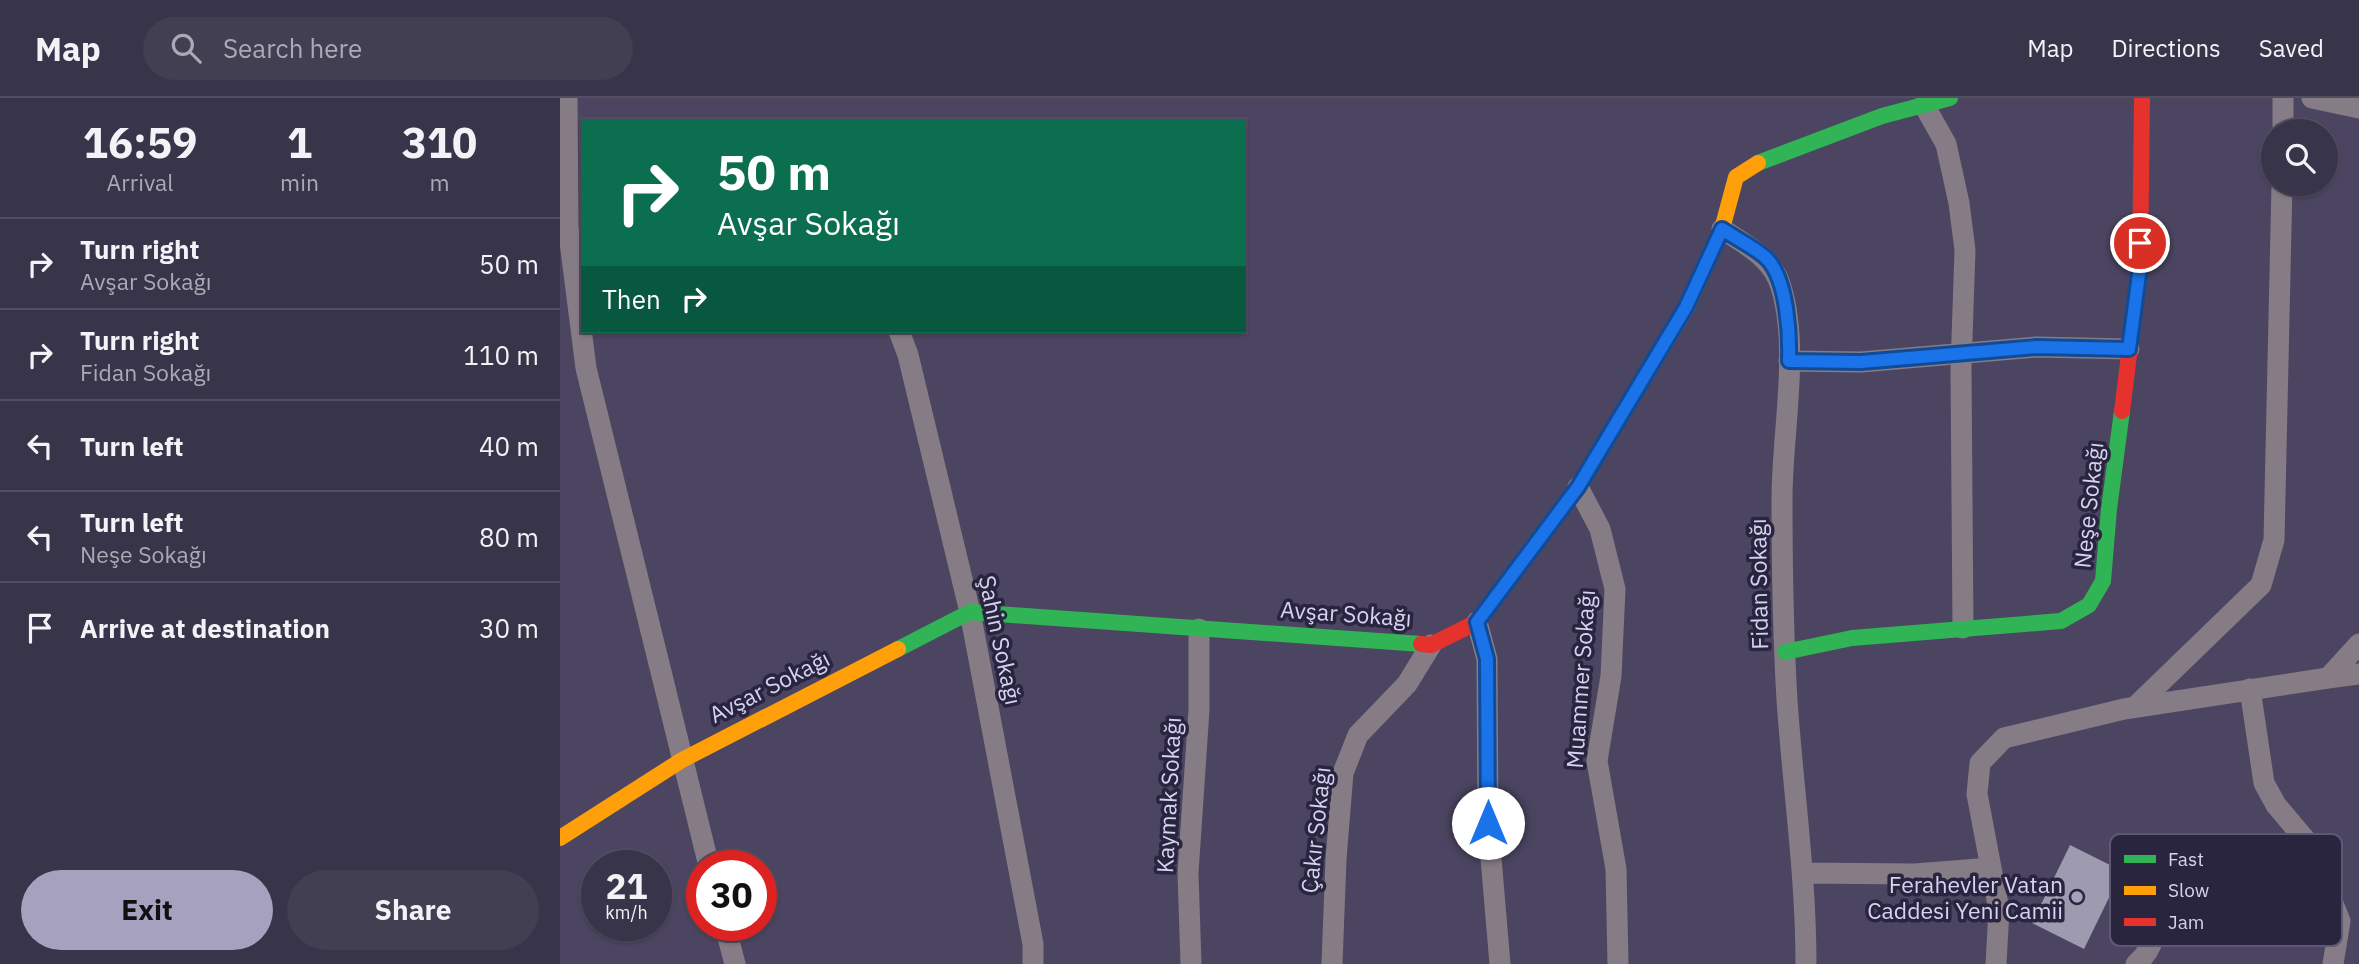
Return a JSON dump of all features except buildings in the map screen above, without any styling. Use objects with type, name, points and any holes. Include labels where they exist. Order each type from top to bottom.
[{"type":"street","points":[[567,98],[570,226],[581,324]]},
{"type":"street","name":"Avşar Sokağı","points":[[560,838],[682,760],[970,612],[1431,645],[1477,622],[1578,487],[1686,307],[1722,229],[1736,177],[1756,164],[1882,117],[1950,98]]},
{"type":"street","name":"Neşe Sokağı","points":[[1786,652],[1852,638],[2061,621],[2089,605],[2095,596],[2103,581],[2109,509],[2140,267],[2142,98]]},
{"type":"street","points":[[2283,98],[2283,119]]},
{"type":"street","points":[[2312,98],[2359,108]]},
{"type":"street","points":[[1924,105],[1946,144],[1959,203],[1965,250],[1961,354],[1963,628]]},
{"type":"street","points":[[2135,707],[2261,585],[2271,551],[2274,540],[2282,196]]},
{"type":"street","name":"Fidan Sokağı","points":[[1722,229],[1768,260],[1781,286],[1790,341],[1782,496],[1787,698],[1806,918],[1806,964]]},
{"type":"street","points":[[582,333],[586,368],[705,850]]},
{"type":"street","name":"Şahin Sokağı","points":[[900,333],[908,355],[970,612],[1033,944],[1033,964]]},
{"type":"street","points":[[1789,361],[1861,362],[2036,347],[2129,349]]},
{"type":"street","name":"Muammer Sokağı","points":[[1578,487],[1600,529],[1615,589],[1611,676],[1597,761],[1616,869],[1618,964]]},
{"type":"street","points":[[1477,622],[1487,659],[1488,823],[1500,964]]},
{"type":"street","name":"Kaymak Sokağı","points":[[1191,964],[1188,873],[1199,710],[1199,629]]},
{"type":"street","points":[[2328,678],[2359,644]]},
{"type":"street","name":"Çakır Sokağı","points":[[1332,964],[1343,773],[1358,735],[1407,684],[1431,645]]},
{"type":"street","points":[[1996,964],[1999,910],[1977,794],[1980,763],[2004,738],[2135,707],[2359,674]]},
{"type":"street","points":[[2250,689],[2264,783],[2276,805],[2301,834]]},
{"type":"street","points":[[1802,873],[1915,874],[1991,868]]},
{"type":"street","points":[[729,941],[735,964]]},
{"type":"street","points":[[2136,964],[2147,954],[2151,946]]},
{"type":"street","points":[[2333,964],[2336,946]]},
{"type":"traffic: fast","points":[[1758,163],[1882,116],[1950,98]]},
{"type":"traffic: fast","points":[[1785,652],[1852,638],[2061,621],[2089,605],[2103,581],[2122,411]]},
{"type":"traffic: fast","points":[[898,649],[970,612],[1421,644]]},
{"type":"traffic: slow","points":[[1592,464],[1687,307],[1722,229],[1736,177],[1758,163]]},
{"type":"traffic: slow","points":[[560,838],[682,760],[898,649]]},
{"type":"traffic: jam","points":[[2122,411],[2140,267],[2142,98]]},
{"type":"traffic: jam","points":[[1421,644],[1431,645],[1477,622],[1578,487],[1592,464]]},
{"type":"place","name":"Ferahevler Vatan Caddesi Yeni Camii","points":[[2077,897]]},
{"type":"route","points":[[1488,823],[1487,659],[1477,622],[1578,487],[1686,307],[1722,229],[1768,260],[1781,286],[1790,341],[1789,361],[1861,362],[2036,347],[2129,349],[2140,267],[2140,243]]}]
